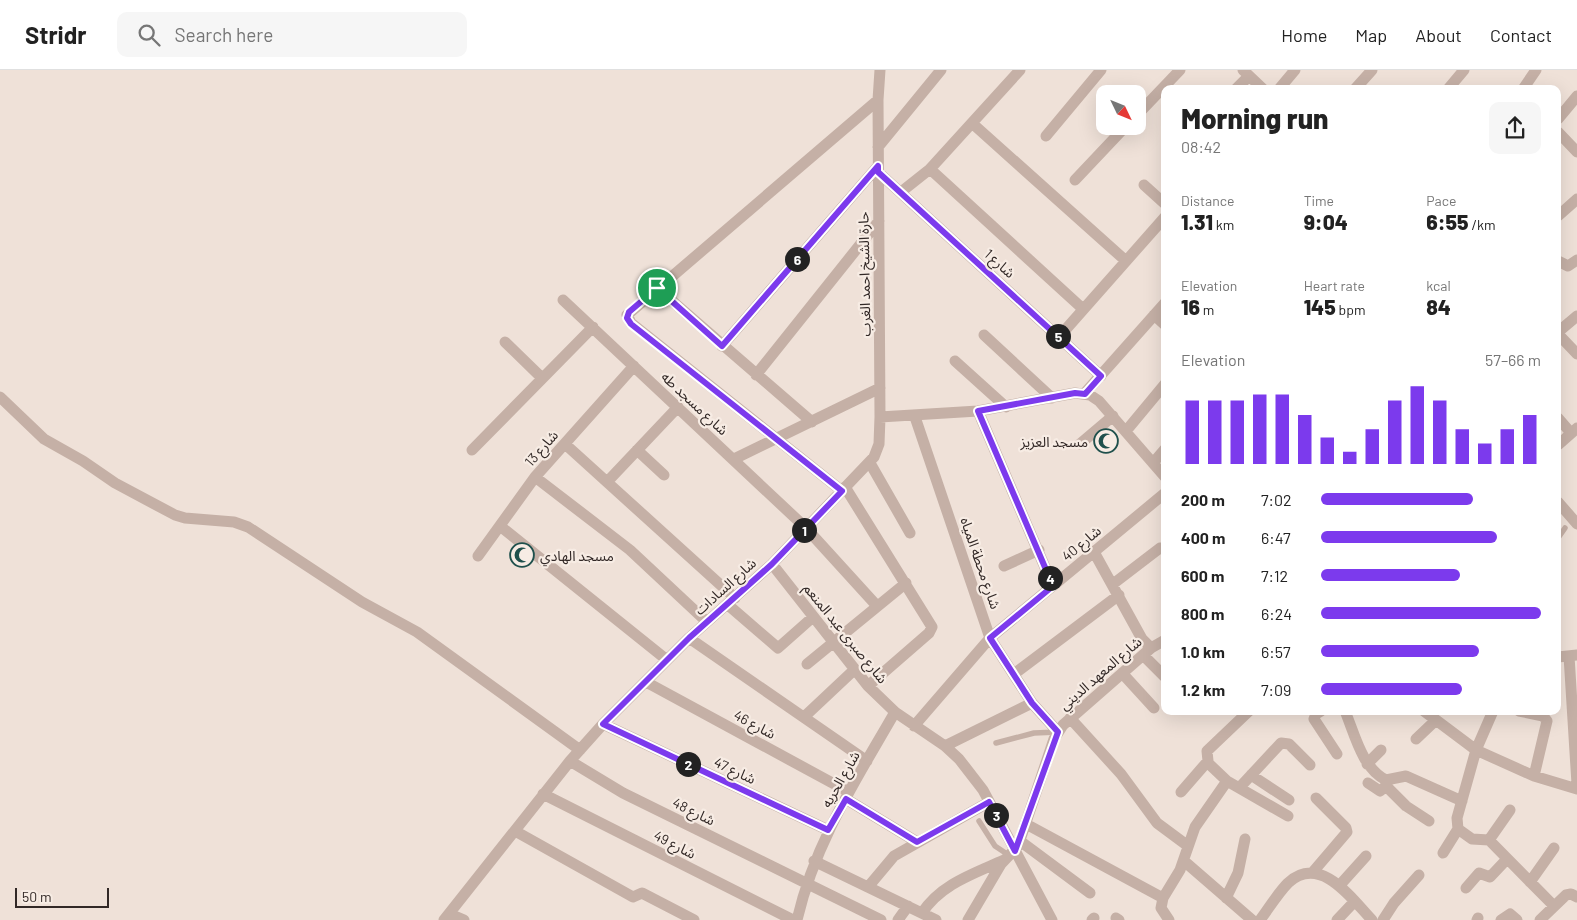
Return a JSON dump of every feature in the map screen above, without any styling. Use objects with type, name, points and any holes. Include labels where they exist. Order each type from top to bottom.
[{"type":"street","name":"حارة الشيخ احمد الغرب","points":[[880,70],[878,100],[880,417]]},
{"type":"street","points":[[878,147],[942,70]]},
{"type":"street","points":[[901,192],[930,170],[1020,70]]},
{"type":"street","points":[[1046,136],[1101,70]]},
{"type":"street","points":[[1166,85],[1180,70]]},
{"type":"street","points":[[1282,85],[1295,70]]},
{"type":"street","points":[[1359,85],[1372,70]]},
{"type":"street","points":[[1451,85],[1464,70]]},
{"type":"street","points":[[1526,85],[1536,70]]},
{"type":"street","points":[[1238,85],[1246,73],[1259,85]]},
{"type":"street","points":[[1146,106],[1161,90]]},
{"type":"street","points":[[1561,115],[1577,96]]},
{"type":"street","points":[[868,686],[929,633],[931,623],[906,583],[843,489],[631,324],[627,318],[629,312],[878,100]]},
{"type":"street","points":[[972,124],[1126,261]]},
{"type":"street","points":[[1075,180],[1118,135]]},
{"type":"street","points":[[1561,135],[1577,152]]},
{"type":"street","points":[[722,346],[878,169]]},
{"type":"street","name":"شارع 1","points":[[878,169],[1101,376]]},
{"type":"street","points":[[930,170],[1084,309]]},
{"type":"street","points":[[1144,185],[1161,200]]},
{"type":"street","points":[[1561,213],[1577,199]]},
{"type":"street","points":[[756,375],[879,221]]},
{"type":"street","points":[[1059,337],[1161,222]]},
{"type":"street","points":[[1561,262],[1568,266],[1577,260]]},
{"type":"street","points":[[657,288],[812,422]]},
{"type":"street","name":"شارع مسجد طه","points":[[563,300],[806,528],[877,606]]},
{"type":"street","points":[[880,417],[978,411],[1080,393],[1101,376],[1161,307]]},
{"type":"street","points":[[1154,315],[1161,321]]},
{"type":"street","points":[[1561,330],[1577,316]]},
{"type":"street","points":[[472,450],[593,327]]},
{"type":"street","points":[[984,335],[1052,398]]},
{"type":"street","points":[[1561,336],[1577,354]]},
{"type":"street","points":[[505,342],[542,378]]},
{"type":"street","points":[[955,361],[1006,407]]},
{"type":"street","name":"شارع 13","points":[[478,556],[535,477],[634,366]]},
{"type":"street","points":[[734,460],[880,388]]},
{"type":"street","points":[[1126,431],[1161,389]]},
{"type":"street","points":[[1080,393],[1099,401],[1161,472]]},
{"type":"street","points":[[0,396],[44,439],[141,497],[175,515],[185,518],[234,522],[269,539],[362,602],[417,632],[580,750]]},
{"type":"street","points":[[607,482],[678,407]]},
{"type":"street","points":[[978,411],[1053,586]]},
{"type":"street","name":"شارع محطة المياه","points":[[916,416],[990,638],[1032,703],[1058,732]]},
{"type":"street","points":[[1080,444],[1113,416]]},
{"type":"street","name":"شارع السادات","points":[[447,917],[543,794],[603,724],[689,638],[772,564],[870,463],[879,444],[880,417]]},
{"type":"street","points":[[1561,420],[1575,432],[1561,443]]},
{"type":"street","points":[[564,444],[607,482],[778,648],[813,617]]},
{"type":"street","points":[[637,450],[664,475]]},
{"type":"street","points":[[1153,463],[1161,454]]},
{"type":"street","points":[[870,463],[910,533]]},
{"type":"street","points":[[535,477],[630,550],[707,622]]},
{"type":"street","name":"شارع 40","points":[[914,726],[990,638],[1161,496]]},
{"type":"street","points":[[1561,505],[1577,524]]},
{"type":"street","points":[[500,526],[667,660]]},
{"type":"street","points":[[1113,584],[1160,548]]},
{"type":"street","points":[[1004,566],[1039,550]]},
{"type":"street","points":[[1094,552],[1142,638],[1147,652],[1161,671]]},
{"type":"street","name":"شارع صبرى عبد المنعم","points":[[772,564],[868,686],[895,712],[945,746],[972,774],[989,802],[1013,852],[1052,920]]},
{"type":"street","points":[[807,664],[906,583]]},
{"type":"street","points":[[1014,674],[1119,595]]},
{"type":"street","points":[[689,638],[867,761]]},
{"type":"street","name":"شارع المعهد الديني","points":[[968,920],[1013,852],[1026,824],[1058,732],[1070,718],[1147,652],[1161,643]]},
{"type":"street","points":[[1568,656],[1577,784]]},
{"type":"street","points":[[804,717],[854,670]]},
{"type":"street","points":[[1122,673],[1154,708]]},
{"type":"street","name":"شارع 46","points":[[646,682],[847,795],[917,842]]},
{"type":"street","points":[[945,746],[1032,703]]},
{"type":"street","name":"شارع الحريه","points":[[795,920],[814,861],[828,830],[895,712]]},
{"type":"street","points":[[1181,792],[1207,762],[1207,751],[1245,715]]},
{"type":"street","points":[[1316,715],[1314,719],[1337,754]]},
{"type":"street","points":[[1347,715],[1367,764],[1406,806],[1429,821]]},
{"type":"street","points":[[1429,715],[1476,750],[1534,776],[1577,789]]},
{"type":"street","points":[[1443,852],[1458,829],[1457,818],[1476,750],[1491,715]]},
{"type":"street","points":[[1534,776],[1547,721],[1543,716],[1538,715]]},
{"type":"street","points":[[1070,718],[1121,774],[1157,823],[1188,846]]},
{"type":"street","points":[[1416,739],[1436,720]]},
{"type":"street","name":"شارع 47","points":[[603,724],[828,830]]},
{"type":"street","points":[[1240,788],[1282,743],[1289,744],[1310,765]]},
{"type":"street","points":[[1367,764],[1382,750]]},
{"type":"street","name":"شارع 48","points":[[570,761],[623,793],[881,920]]},
{"type":"street","points":[[1207,762],[1227,780],[1288,816]]},
{"type":"street","points":[[1251,776],[1288,800]]},
{"type":"street","points":[[1368,783],[1378,791],[1386,783],[1406,776],[1462,802]]},
{"type":"street","points":[[1168,920],[1161,908],[1163,898],[1184,861],[1195,827],[1227,780]]},
{"type":"street","name":"شارع 49","points":[[543,794],[795,920]]},
{"type":"street","points":[[1312,873],[1347,832],[1346,828],[1316,798]]},
{"type":"street","points":[[868,887],[891,859],[917,842],[989,802]]},
{"type":"street","points":[[1489,840],[1510,810]]},
{"type":"street","points":[[1026,824],[1163,898]]},
{"type":"street","points":[[1458,829],[1472,839],[1489,840],[1554,906]]},
{"type":"street","points":[[515,831],[633,897],[642,894],[694,920]]},
{"type":"street","points":[[1226,898],[1238,873],[1245,839]]},
{"type":"street","points":[[1530,882],[1554,848]]},
{"type":"street","points":[[922,913],[942,890],[1013,852],[1090,892]]},
{"type":"street","points":[[1339,886],[1366,856]]},
{"type":"street","points":[[1466,888],[1479,873],[1490,876],[1507,859]]},
{"type":"street","points":[[814,861],[936,920]]},
{"type":"street","points":[[1184,861],[1252,920]]},
{"type":"street","points":[[1260,920],[1287,884],[1294,878],[1312,873],[1327,876],[1372,920]]},
{"type":"street","points":[[1383,920],[1394,903],[1419,875]]},
{"type":"street","points":[[1540,920],[1568,894],[1577,897]]},
{"type":"street","points":[[1337,920],[1354,902]]},
{"type":"street","points":[[898,920],[908,906]]},
{"type":"street","points":[[1501,920],[1510,914],[1517,920]]},
{"type":"street","points":[[447,917],[464,920]]},
{"type":"lane","points":[[1561,534],[1565,528]]},
{"type":"lane","points":[[996,743],[1034,733],[1058,732]]},
{"type":"lane","points":[[979,821],[995,846],[1013,852]]},
{"type":"place","name":"مسجد العزيز","points":[[1106,441]]},
{"type":"place","name":"مسجد الهادي","points":[[522,555]]},
{"type":"route","points":[[878,166],[878,172],[1101,376],[1085,394],[1080,392],[978,411],[1053,586],[990,638],[1032,703],[1058,732],[1015,851],[989,802],[917,842],[846,799],[828,830],[603,724],[689,638],[772,564],[842,491],[628,321],[627,315],[629,312],[657,288],[722,346],[878,166]]}]
